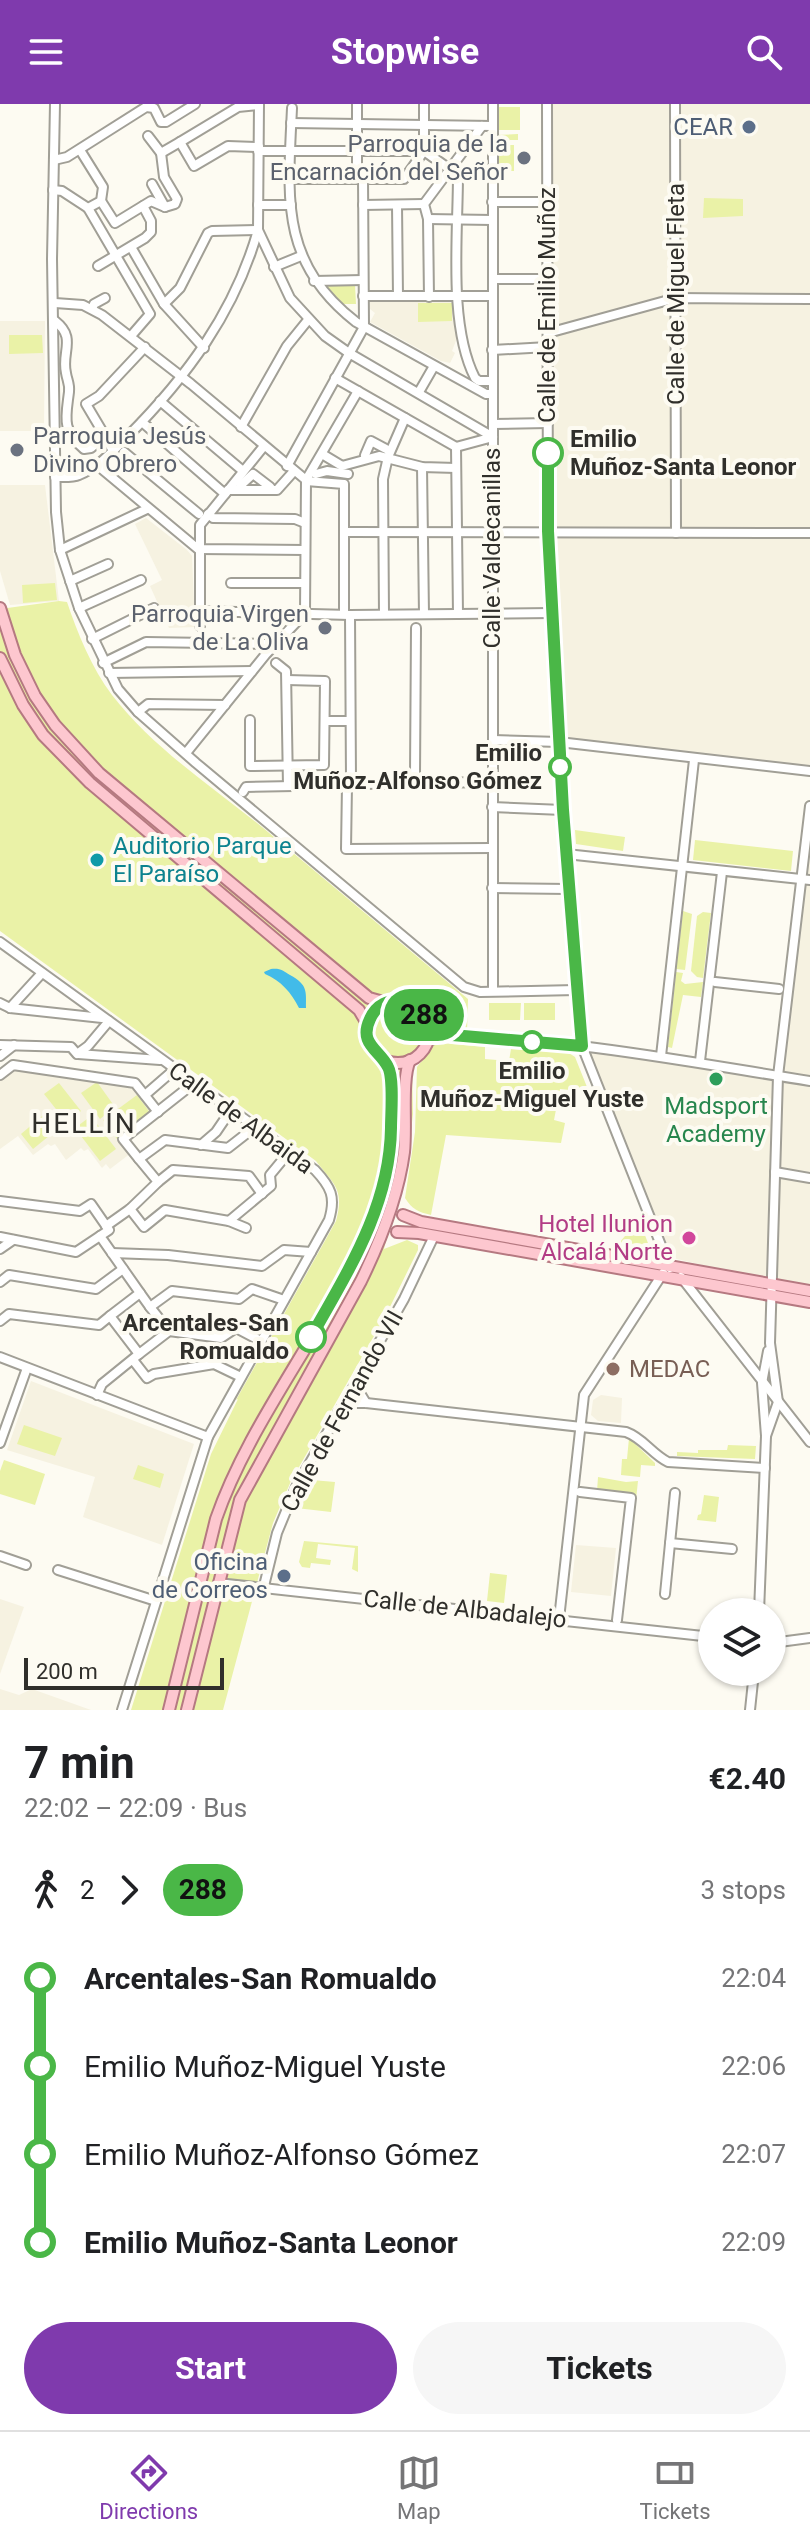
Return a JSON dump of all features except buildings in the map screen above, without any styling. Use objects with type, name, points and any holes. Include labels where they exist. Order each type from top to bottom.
[{"type":"main road","points":[[0,608],[15,655],[35,696],[55,725],[99,773],[369,998],[387,1003]]},
{"type":"main road","points":[[0,658],[23,705],[43,735],[90,783],[359,1010],[368,1025]]},
{"type":"main road","points":[[381,1058],[399,1062],[410,1060],[427,1041],[428,1027],[423,1014],[414,1005],[401,1001],[387,1003],[374,1011],[368,1025],[368,1041],[381,1058],[390,1068],[391,1130],[383,1207],[386,1220],[397,1232],[771,1283],[810,1291]]},
{"type":"main road","points":[[187,1710],[240,1500],[377,1248],[404,1154],[406,1073],[410,1060]]},
{"type":"main road","points":[[364,1242],[386,1174]]},
{"type":"main road","points":[[394,1197],[403,1215]]},
{"type":"main road","points":[[169,1710],[216,1519],[226,1492],[246,1450],[364,1242],[386,1220],[403,1215],[421,1222],[665,1270],[682,1279],[810,1302]]},
{"type":"main road","points":[[357,1289],[366,1280],[386,1240],[397,1232]]},
{"type":"street","points":[[55,104],[55,477],[60,550],[79,608],[118,689],[138,712],[464,987],[480,992],[576,990]]},
{"type":"street","points":[[54,160],[80,150],[146,107],[154,108],[161,122],[166,122],[195,104]]},
{"type":"street","points":[[142,422],[226,492],[277,490],[364,327],[363,205],[357,151],[357,104]]},
{"type":"street","points":[[291,179],[404,179],[424,151],[424,104]]},
{"type":"street","name":"Calle Valdecanillas","points":[[493,104],[487,126],[493,279],[493,991]]},
{"type":"street","name":"Calle de Emilio Muñoz","points":[[547,104],[548,531],[576,990],[582,1046],[665,1270]]},
{"type":"street","name":"Calle de Miguel Fleta","points":[[675,104],[676,533]]},
{"type":"street","points":[[55,477],[77,476],[97,465],[142,422],[182,377],[204,348],[239,285],[258,230],[259,105],[238,107],[161,153]]},
{"type":"street","points":[[292,108],[292,223],[301,256],[314,281],[341,311],[364,327],[486,394],[493,394]]},
{"type":"street","points":[[291,123],[487,126]]},
{"type":"street","points":[[424,204],[487,126]]},
{"type":"street","points":[[80,150],[103,187],[101,201],[115,223],[147,204],[165,207],[175,204],[177,199],[164,177],[161,153],[148,136]]},
{"type":"street","points":[[180,142],[194,166],[228,146],[292,151],[424,151],[458,175],[458,322],[468,365],[479,381],[493,381]]},
{"type":"street","points":[[150,186],[165,207]]},
{"type":"street","points":[[53,190],[62,191],[88,208],[150,314],[131,336]]},
{"type":"street","points":[[88,208],[101,201]]},
{"type":"street","points":[[492,202],[547,202]]},
{"type":"street","points":[[98,266],[151,232],[147,204]]},
{"type":"street","points":[[363,205],[424,204]]},
{"type":"street","points":[[424,204],[428,219],[429,297]]},
{"type":"street","points":[[258,205],[291,205]]},
{"type":"street","points":[[397,205],[398,296]]},
{"type":"street","points":[[428,219],[492,220]]},
{"type":"street","points":[[258,230],[290,298],[308,320],[349,353],[493,437]]},
{"type":"street","points":[[164,304],[180,288],[208,233],[258,230]]},
{"type":"street","points":[[131,247],[164,304],[204,348]]},
{"type":"street","points":[[274,267],[301,256]]},
{"type":"street","points":[[493,279],[547,279]]},
{"type":"street","points":[[314,281],[363,280]]},
{"type":"street","points":[[363,296],[492,296]]},
{"type":"street","points":[[92,309],[94,304],[105,298]]},
{"type":"street","points":[[548,333],[676,298],[810,299]]},
{"type":"street","points":[[55,303],[83,305],[131,336],[306,481],[344,484],[349,721],[346,849],[491,848]]},
{"type":"street","points":[[241,427],[287,346],[308,320]]},
{"type":"street","points":[[55,321],[66,332],[68,350],[65,361],[69,396],[65,402],[65,422],[84,449],[91,448],[105,436]]},
{"type":"street","points":[[113,451],[86,404],[99,396],[145,347]]},
{"type":"street","points":[[492,350],[548,347]]},
{"type":"street","points":[[419,392],[434,366]]},
{"type":"street","points":[[335,378],[456,447],[493,437]]},
{"type":"street","points":[[186,753],[252,671],[305,613],[306,481],[358,391]]},
{"type":"street","points":[[160,401],[243,471]]},
{"type":"street","points":[[384,614],[383,479],[387,453],[405,418]]},
{"type":"street","points":[[493,424],[548,423]]},
{"type":"street","points":[[365,455],[371,441],[387,453],[422,467],[456,468]]},
{"type":"street","points":[[200,626],[200,525],[204,514],[264,446]]},
{"type":"street","points":[[456,447],[458,614]]},
{"type":"street","points":[[124,452],[213,518],[295,519],[305,523]]},
{"type":"street","points":[[316,474],[348,470],[369,458],[387,453]]},
{"type":"street","points":[[322,454],[348,470]]},
{"type":"street","points":[[97,465],[198,549],[305,550]]},
{"type":"street","points":[[422,467],[424,614]]},
{"type":"street","points":[[241,485],[253,474],[270,487]]},
{"type":"street","points":[[60,550],[147,509]]},
{"type":"street","points":[[345,532],[810,533]]},
{"type":"street","points":[[70,581],[108,564]]},
{"type":"street","points":[[79,608],[141,580]]},
{"type":"street","points":[[231,583],[305,583]]},
{"type":"street","points":[[92,639],[154,608]]},
{"type":"street","points":[[201,611],[552,613]]},
{"type":"street","points":[[415,775],[416,628]]},
{"type":"street","points":[[103,663],[146,642],[275,644]]},
{"type":"street","points":[[126,651],[121,661],[129,672]]},
{"type":"street","points":[[276,663],[286,671],[287,680],[288,786]]},
{"type":"street","points":[[109,673],[252,671]]},
{"type":"street","points":[[250,720],[250,766],[324,765],[325,681],[287,680]]},
{"type":"street","points":[[138,712],[148,704],[225,705]]},
{"type":"street","points":[[325,721],[349,721]]},
{"type":"street","points":[[493,740],[559,742],[810,771]]},
{"type":"street","points":[[661,1056],[694,760]]},
{"type":"street","points":[[243,792],[246,787],[492,782]]},
{"type":"street","points":[[766,1436],[778,1402],[770,1343],[770,1295],[778,1076],[805,880],[810,806]]},
{"type":"street","points":[[492,807],[563,810]]},
{"type":"street","points":[[566,854],[805,880]]},
{"type":"street","points":[[700,1061],[722,872]]},
{"type":"street","points":[[492,888],[568,889]]},
{"type":"street","name":"Calle de Albaida","points":[[0,942],[315,1170],[329,1185],[334,1202],[329,1220],[208,1437],[122,1710]]},
{"type":"street","points":[[10,1008],[42,973]]},
{"type":"street","points":[[715,982],[779,989]]},
{"type":"street","points":[[0,1003],[10,1008],[106,1020],[88,1046],[77,1054]]},
{"type":"street","points":[[428,1027],[452,1035],[582,1046],[700,1061],[810,1081]]},
{"type":"street","points":[[427,1041],[452,1035]]},
{"type":"street","points":[[0,1045],[71,1047],[77,1054],[162,1060]]},
{"type":"street","points":[[0,1056],[14,1045]]},
{"type":"street","points":[[0,1075],[13,1065],[135,1083],[158,1112]]},
{"type":"street","points":[[145,1095],[175,1069]]},
{"type":"street","points":[[158,1182],[123,1139],[194,1083]]},
{"type":"street","points":[[201,1145],[216,1132],[231,1110]]},
{"type":"street","points":[[139,1159],[165,1140],[228,1148],[255,1127]]},
{"type":"street","points":[[229,1221],[271,1186],[270,1175],[289,1152]]},
{"type":"street","points":[[106,1226],[173,1170],[249,1176],[262,1194]]},
{"type":"street","points":[[775,1172],[810,1178]]},
{"type":"street","points":[[0,1201],[80,1211],[91,1204],[109,1230],[76,1252],[0,1237]]},
{"type":"street","points":[[130,1209],[144,1227],[165,1210],[229,1221],[246,1228]]},
{"type":"street","points":[[100,1236],[169,1331],[221,1338],[236,1328],[261,1341]]},
{"type":"street","name":"Calle de Fernando VII","points":[[263,1590],[286,1510],[338,1412],[404,1299],[434,1236]]},
{"type":"street","points":[[0,1249],[13,1240]]},
{"type":"street","points":[[112,1253],[168,1255],[262,1266],[284,1250],[311,1252]]},
{"type":"street","points":[[0,1282],[9,1275],[96,1289],[123,1269]]},
{"type":"street","points":[[559,1619],[584,1395],[665,1270]]},
{"type":"street","points":[[682,1279],[810,1442]]},
{"type":"street","points":[[150,1307],[172,1291],[239,1299],[252,1289],[284,1300]]},
{"type":"street","points":[[0,1321],[9,1314],[99,1325],[140,1293]]},
{"type":"street","points":[[110,1316],[147,1378],[154,1374],[214,1364],[241,1377]]},
{"type":"street","points":[[97,1395],[102,1384],[169,1331]]},
{"type":"street","points":[[760,1598],[766,1436],[762,1383],[770,1343]]},
{"type":"street","points":[[0,1357],[208,1437]]},
{"type":"street","points":[[0,1443],[27,1368]]},
{"type":"street","points":[[359,1376],[358,1387],[366,1403]]},
{"type":"street","points":[[338,1412],[354,1403],[366,1403],[626,1432],[636,1435],[658,1458],[668,1462],[765,1468]]},
{"type":"street","points":[[580,1492],[631,1498],[617,1620]]},
{"type":"street","points":[[665,1594],[675,1493]]},
{"type":"street","points":[[670,1543],[732,1549]]},
{"type":"street","points":[[0,1556],[26,1565]]},
{"type":"street","points":[[58,1570],[156,1601]]},
{"type":"street","name":"Calle de Albadalejo","points":[[218,1583],[698,1635]]},
{"type":"street","points":[[786,1641],[810,1638]]},
{"type":"street","points":[[750,1710],[753,1686]]},
{"type":"shaded area","points":[[547,104],[810,104],[810,771],[559,742],[548,531]]},
{"type":"shaded area","points":[[370,299],[454,299],[457,338],[450,363],[370,322],[375,313],[370,309]]},
{"type":"shaded area","points":[[0,321],[45,321],[44,431],[0,431]]},
{"type":"shaded area","points":[[0,485],[45,485],[59,601],[10,605],[0,571]]},
{"type":"shaded area","points":[[146,518],[192,556],[195,627],[169,628],[150,586],[162,580],[135,524]]},
{"type":"shaded area","points":[[810,806],[810,1291],[673,1258],[582,1046],[778,1076]]},
{"type":"shaded area","points":[[14,1069],[133,1085],[154,1113],[120,1138],[131,1153],[110,1169],[106,1164],[102,1168],[88,1149],[84,1151],[81,1148],[66,1160],[55,1144],[48,1144],[33,1155],[18,1136],[0,1149],[0,1080]]},
{"type":"shaded area","points":[[31,1381],[194,1444],[162,1545],[83,1517],[95,1477],[7,1450]]},
{"type":"shaded area","points":[[601,1395],[622,1398],[621,1423],[598,1421],[591,1415],[593,1400]]},
{"type":"shaded area","points":[[576,1545],[616,1548],[611,1596],[571,1592]]},
{"type":"shaded area","points":[[0,1599],[24,1607],[0,1674]]},
{"type":"shaded area","points":[[0,1689],[19,1695],[32,1689],[91,1710],[0,1710]]},
{"type":"green space","points":[[498,107],[520,107],[520,130],[497,130]]},
{"type":"green space","points":[[518,134],[518,140],[510,140],[510,145],[514,145],[514,171],[497,171],[497,135]]},
{"type":"green space","points":[[704,198],[743,199],[743,216],[703,218]]},
{"type":"green space","points":[[355,285],[356,304],[341,304],[324,286]]},
{"type":"green space","points":[[418,303],[452,303],[452,321],[418,322]]},
{"type":"green space","points":[[9,335],[42,335],[43,353],[9,354]]},
{"type":"green space","points":[[55,583],[57,600],[23,603],[22,585]]},
{"type":"green space","points":[[67,602],[75,626],[105,685],[145,732],[468,999],[467,1032],[435,1032],[412,1067],[413,1114],[408,1157],[384,1249],[407,1240],[418,1245],[418,1250],[386,1315],[291,1481],[273,1523],[223,1710],[131,1710],[211,1454],[236,1400],[336,1221],[338,1194],[316,1161],[0,931],[0,609]]},
{"type":"green space","points":[[575,830],[625,837],[623,851],[576,844]]},
{"type":"green space","points":[[695,840],[793,851],[791,871],[693,860]]},
{"type":"green space","points":[[683,911],[692,914],[685,970],[676,969]]},
{"type":"green space","points":[[703,912],[711,913],[703,978],[691,971],[697,916]]},
{"type":"green space","points":[[676,972],[683,973],[681,981],[685,984],[703,982],[701,997],[683,995],[672,1048],[668,1047]]},
{"type":"green space","points":[[489,1003],[521,1003],[520,1020],[489,1020]]},
{"type":"green space","points":[[524,1003],[555,1003],[555,1020],[524,1020]]},
{"type":"green space","points":[[434,1045],[485,1047],[485,1059],[509,1061],[511,1049],[569,1053],[575,1057],[589,1092],[560,1089],[554,1120],[565,1123],[561,1143],[446,1135],[431,1215],[416,1210],[405,1198],[415,1132],[417,1067]]},
{"type":"green space","points":[[97,1082],[115,1107],[100,1119],[81,1093]]},
{"type":"green space","points":[[59,1083],[81,1111],[67,1123],[44,1094]]},
{"type":"green space","points":[[137,1095],[151,1114],[117,1139],[103,1120]]},
{"type":"green space","points":[[47,1112],[60,1127],[33,1149],[21,1134]]},
{"type":"green space","points":[[91,1116],[116,1149],[100,1161],[75,1128]]},
{"type":"green space","points":[[639,1219],[652,1254],[613,1247],[614,1241],[620,1242]]},
{"type":"green space","points":[[24,1425],[62,1438],[55,1456],[17,1444]]},
{"type":"green space","points":[[629,1438],[655,1463],[655,1466],[641,1465],[640,1477],[621,1475],[622,1459],[627,1459]]},
{"type":"green space","points":[[728,1445],[756,1446],[755,1459],[677,1456],[677,1452],[727,1450]]},
{"type":"green space","points":[[4,1460],[45,1474],[35,1505],[0,1494],[0,1471]]},
{"type":"green space","points":[[138,1465],[164,1474],[160,1488],[133,1479]]},
{"type":"green space","points":[[598,1477],[638,1481],[634,1518],[634,1495],[597,1491]]},
{"type":"green space","points":[[312,1480],[335,1482],[331,1512],[296,1508]]},
{"type":"green space","points":[[704,1495],[719,1497],[716,1522],[697,1520]]},
{"type":"green space","points":[[304,1541],[358,1546],[358,1572],[352,1569],[355,1548],[318,1544],[316,1558],[331,1560],[330,1565],[311,1563],[310,1568],[302,1567],[299,1562]]},
{"type":"green space","points":[[490,1573],[507,1575],[504,1603],[487,1601]]},
{"type":"water","points":[[271,969],[282,970],[303,985],[306,1008],[299,1008],[285,988],[265,974]]},
{"type":"bus line","name":"288","points":[[311,1337],[364,1242],[386,1174],[391,1130],[390,1068],[368,1041],[368,1025],[374,1011],[394,1001],[407,1002],[419,1009],[428,1027],[452,1035],[582,1046],[563,810],[548,531],[548,453]]},
{"type":"place","name":"CEAR","points":[[749,127]]},
{"type":"place","name":"Parroquia de la Encarnación del Señor","points":[[524,158]]},
{"type":"place","name":"Parroquia Jesús Divino Obrero","points":[[17,450]]},
{"type":"place","name":"Emilio Muñoz-Santa Leonor","points":[[548,453]]},
{"type":"place","name":"Parroquia Virgen de La Oliva","points":[[325,628]]},
{"type":"place","name":"Emilio Muñoz-Alfonso Gómez","points":[[560,767]]},
{"type":"place","name":"Auditorio Parque El Paraíso","points":[[97,860]]},
{"type":"place","name":"Emilio Muñoz-Miguel Yuste","points":[[532,1042]]},
{"type":"place","name":"Madsport Academy","points":[[716,1079]]},
{"type":"place","name":"Hotel Ilunion Alcalá Norte","points":[[689,1238]]},
{"type":"place","name":"Arcentales-San Romualdo","points":[[311,1337]]},
{"type":"place","name":"MEDAC","points":[[613,1369]]},
{"type":"place","name":"Oficina de Correos","points":[[284,1576]]},
{"type":"district","name":"HELLÍN","points":[[84,1123]]}]
